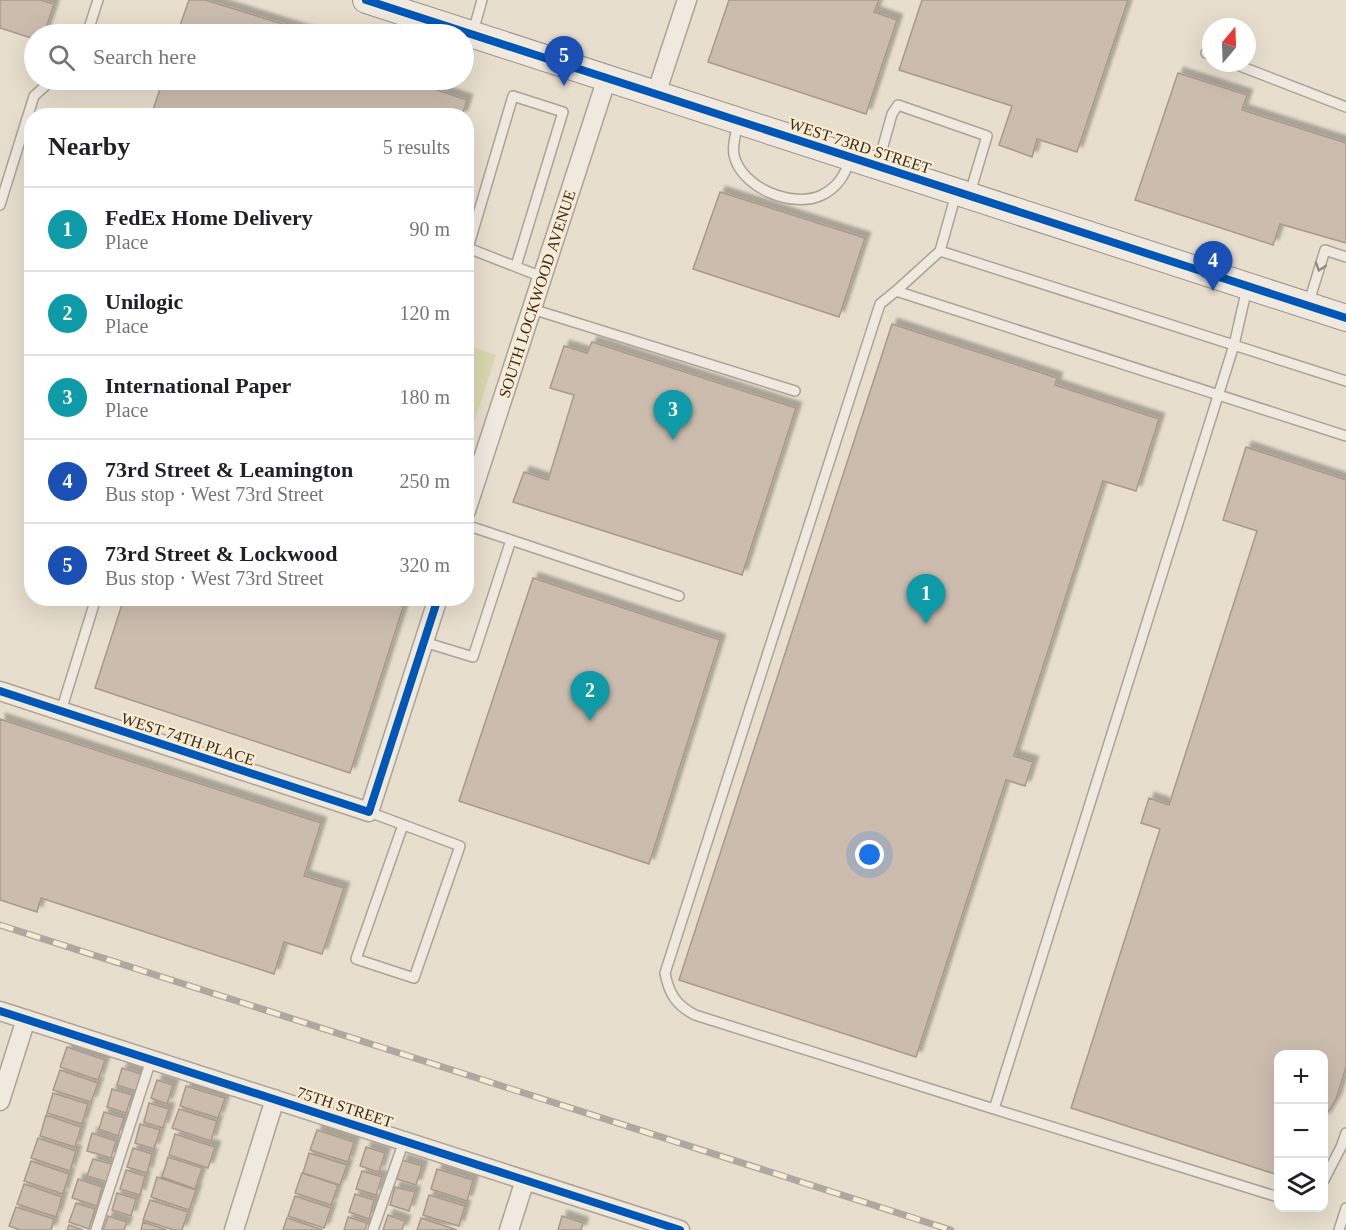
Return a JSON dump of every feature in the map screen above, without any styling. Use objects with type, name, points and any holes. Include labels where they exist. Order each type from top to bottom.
[{"type":"street","name":"WEST 73RD STREET","points":[[366,0],[441,24]]},
{"type":"street","points":[[656,94],[687,0]]},
{"type":"street","name":"WEST 73RD STREET","points":[[474,35],[1346,318]]},
{"type":"street","name":"SOUTH LOCKWOOD AVENUE","points":[[474,487],[607,78]]},
{"type":"street","points":[[369,812],[435,606]]},
{"type":"street","name":"WEST 74TH PLACE","points":[[0,691],[369,812]]},
{"type":"street","name":"75TH STREET","points":[[0,1011],[680,1230]]},
{"type":"street","points":[[0,1101],[26,1019]]},
{"type":"street","points":[[234,1230],[275,1099]]},
{"type":"street","points":[[509,1230],[525,1180]]},
{"type":"lane","points":[[90,24],[98,0]]},
{"type":"lane","points":[[474,27],[482,0]]},
{"type":"lane","points":[[1255,72],[1346,107]]},
{"type":"lane","points":[[30,108],[34,96],[41,90]]},
{"type":"lane","points":[[474,228],[513,96],[563,112],[516,266]]},
{"type":"lane","points":[[878,166],[892,114],[898,105],[987,136],[940,251],[880,304],[665,973],[667,986],[677,1003],[695,1015],[1274,1196]]},
{"type":"lane","points":[[739,121],[734,146],[738,167],[754,184],[775,194],[799,199],[820,196],[831,190],[842,178],[851,157]]},
{"type":"lane","points":[[0,205],[24,128]]},
{"type":"lane","points":[[474,250],[542,277]]},
{"type":"lane","points":[[1308,305],[1325,250],[1346,257]]},
{"type":"lane","points":[[940,251],[1346,381]]},
{"type":"lane","points":[[994,1109],[1234,345],[1247,285]]},
{"type":"lane","points":[[896,291],[1346,436]]},
{"type":"lane","points":[[532,309],[795,391]]},
{"type":"lane","points":[[474,528],[679,596]]},
{"type":"lane","points":[[424,642],[473,657],[512,540]]},
{"type":"lane","points":[[61,711],[94,606]]},
{"type":"lane","points":[[369,812],[460,846],[414,978],[356,959],[403,825]]},
{"type":"lane","points":[[96,1230],[151,1060]]},
{"type":"lane","points":[[1328,1171],[1346,1133]]},
{"type":"lane","points":[[373,1230],[404,1141]]},
{"type":"lane","points":[[1339,1230],[1346,1208]]},
{"type":"shaded area","points":[[474,348],[496,355],[474,423]]},
{"type":"building","points":[[0,0],[40,0],[54,4],[47,24],[24,24],[24,36],[0,28]]},
{"type":"building","points":[[189,0],[205,0],[283,24],[181,24]]},
{"type":"building","points":[[729,0],[879,0],[874,12],[897,20],[866,114],[708,62]]},
{"type":"building","points":[[922,0],[1128,0],[1077,152],[1037,139],[1032,157],[999,145],[1012,106],[899,70]]},
{"type":"building","points":[[1178,73],[1247,95],[1242,110],[1346,143],[1346,243],[1280,224],[1273,245],[1135,200]]},
{"type":"building","points":[[160,90],[437,90],[467,100],[464,108],[154,108]]},
{"type":"building","points":[[720,192],[865,238],[839,317],[693,269]]},
{"type":"building","points":[[892,324],[1057,378],[1055,385],[1159,419],[1136,491],[1103,481],[1014,756],[1033,762],[1025,786],[1006,780],[916,1057],[679,980]]},
{"type":"building","points":[[592,342],[796,408],[742,575],[513,502],[524,472],[548,480],[574,395],[550,388],[564,346],[587,353]]},
{"type":"building","points":[[1246,447],[1346,480],[1346,1067],[1336,1099],[1328,1112],[1328,1050],[1274,1050],[1274,1174],[1071,1108],[1160,829],[1141,823],[1149,798],[1169,805],[1257,531],[1223,520]]},
{"type":"building","points":[[533,578],[720,640],[649,864],[459,801]]},
{"type":"building","points":[[121,606],[403,606],[350,773],[95,688]]},
{"type":"building","points":[[0,719],[321,823],[304,876],[344,888],[322,954],[284,942],[274,974],[41,898],[37,912],[0,900]]},
{"type":"building","points":[[67,1047],[105,1060],[98,1080],[60,1067]]},
{"type":"building","points":[[122,1068],[141,1074],[136,1091],[117,1085]]},
{"type":"building","points":[[60,1070],[98,1083],[91,1102],[53,1090]]},
{"type":"building","points":[[157,1080],[173,1085],[167,1104],[151,1098]]},
{"type":"building","points":[[186,1086],[225,1098],[218,1118],[180,1106]]},
{"type":"building","points":[[112,1089],[132,1095],[126,1113],[107,1107]]},
{"type":"building","points":[[53,1093],[88,1104],[82,1124],[47,1113]]},
{"type":"building","points":[[149,1103],[169,1109],[163,1128],[144,1122]]},
{"type":"building","points":[[179,1109],[217,1121],[211,1141],[172,1128]]},
{"type":"building","points":[[104,1112],[124,1118],[118,1136],[99,1129]]},
{"type":"building","points":[[46,1115],[81,1127],[75,1147],[40,1136]]},
{"type":"building","points":[[140,1124],[160,1130],[154,1149],[135,1143]]},
{"type":"building","points":[[317,1130],[354,1142],[348,1162],[310,1150]]},
{"type":"building","points":[[92,1133],[116,1141],[111,1158],[87,1151]]},
{"type":"building","points":[[175,1134],[215,1147],[208,1168],[169,1155]]},
{"type":"building","points":[[38,1138],[76,1151],[70,1171],[31,1158]]},
{"type":"building","points":[[366,1147],[385,1153],[379,1172],[360,1166]]},
{"type":"building","points":[[133,1148],[152,1154],[147,1173],[127,1167]]},
{"type":"building","points":[[309,1153],[347,1165],[340,1185],[303,1173]]},
{"type":"building","points":[[168,1157],[202,1168],[195,1189],[162,1177]]},
{"type":"building","points":[[93,1159],[112,1164],[107,1182],[87,1176]]},
{"type":"building","points":[[402,1160],[422,1166],[416,1185],[397,1179]]},
{"type":"building","points":[[31,1161],[69,1174],[63,1194],[24,1181]]},
{"type":"building","points":[[437,1169],[473,1180],[467,1201],[431,1189]]},
{"type":"building","points":[[126,1170],[145,1176],[140,1195],[120,1189]]},
{"type":"building","points":[[362,1171],[382,1177],[376,1195],[356,1189]]},
{"type":"building","points":[[302,1173],[338,1185],[331,1205],[295,1193]]},
{"type":"building","points":[[157,1177],[196,1190],[189,1210],[151,1197]]},
{"type":"building","points":[[78,1179],[102,1187],[97,1206],[72,1198]]},
{"type":"building","points":[[24,1184],[62,1197],[56,1217],[17,1204]]},
{"type":"building","points":[[395,1187],[415,1192],[409,1211],[390,1205]]},
{"type":"building","points":[[117,1193],[136,1199],[131,1216],[112,1210]]},
{"type":"building","points":[[355,1194],[374,1200],[369,1219],[349,1212]]},
{"type":"building","points":[[429,1195],[465,1206],[459,1226],[423,1215]]},
{"type":"building","points":[[295,1196],[331,1208],[324,1228],[288,1216]]},
{"type":"building","points":[[150,1200],[188,1212],[182,1230],[174,1230],[143,1220]]},
{"type":"building","points":[[76,1203],[95,1209],[89,1229],[69,1222]]},
{"type":"building","points":[[16,1207],[54,1219],[51,1230],[20,1230],[9,1226]]},
{"type":"building","points":[[388,1215],[405,1221],[402,1230],[383,1230]]},
{"type":"building","points":[[108,1216],[127,1222],[124,1230],[103,1230]]},
{"type":"building","points":[[562,1216],[583,1223],[581,1230],[558,1230]]},
{"type":"building","points":[[348,1217],[367,1223],[365,1230],[344,1230]]},
{"type":"building","points":[[287,1218],[323,1230],[283,1230]]},
{"type":"building","points":[[421,1218],[457,1230],[417,1230]]},
{"type":"building","points":[[143,1222],[167,1230],[141,1230]]},
{"type":"building","points":[[69,1225],[83,1230],[67,1230]]},
{"type":"railway","points":[[0,925],[951,1230]]},
{"type":"cycle path","points":[[366,0],[440,24]]},
{"type":"cycle path","points":[[474,35],[1346,318]]},
{"type":"cycle path","points":[[0,691],[369,812],[435,606]]},
{"type":"cycle path","points":[[0,1011],[680,1230]]},
{"type":"place","name":"73rd Street & Lockwood","points":[[564,86]]},
{"type":"place","name":"73rd Street & Leamington","points":[[1213,291]]},
{"type":"place","name":"International Paper","points":[[673,440]]},
{"type":"place","name":"FedEx Home Delivery","points":[[926,624]]},
{"type":"place","name":"Unilogic","points":[[590,721]]}]
